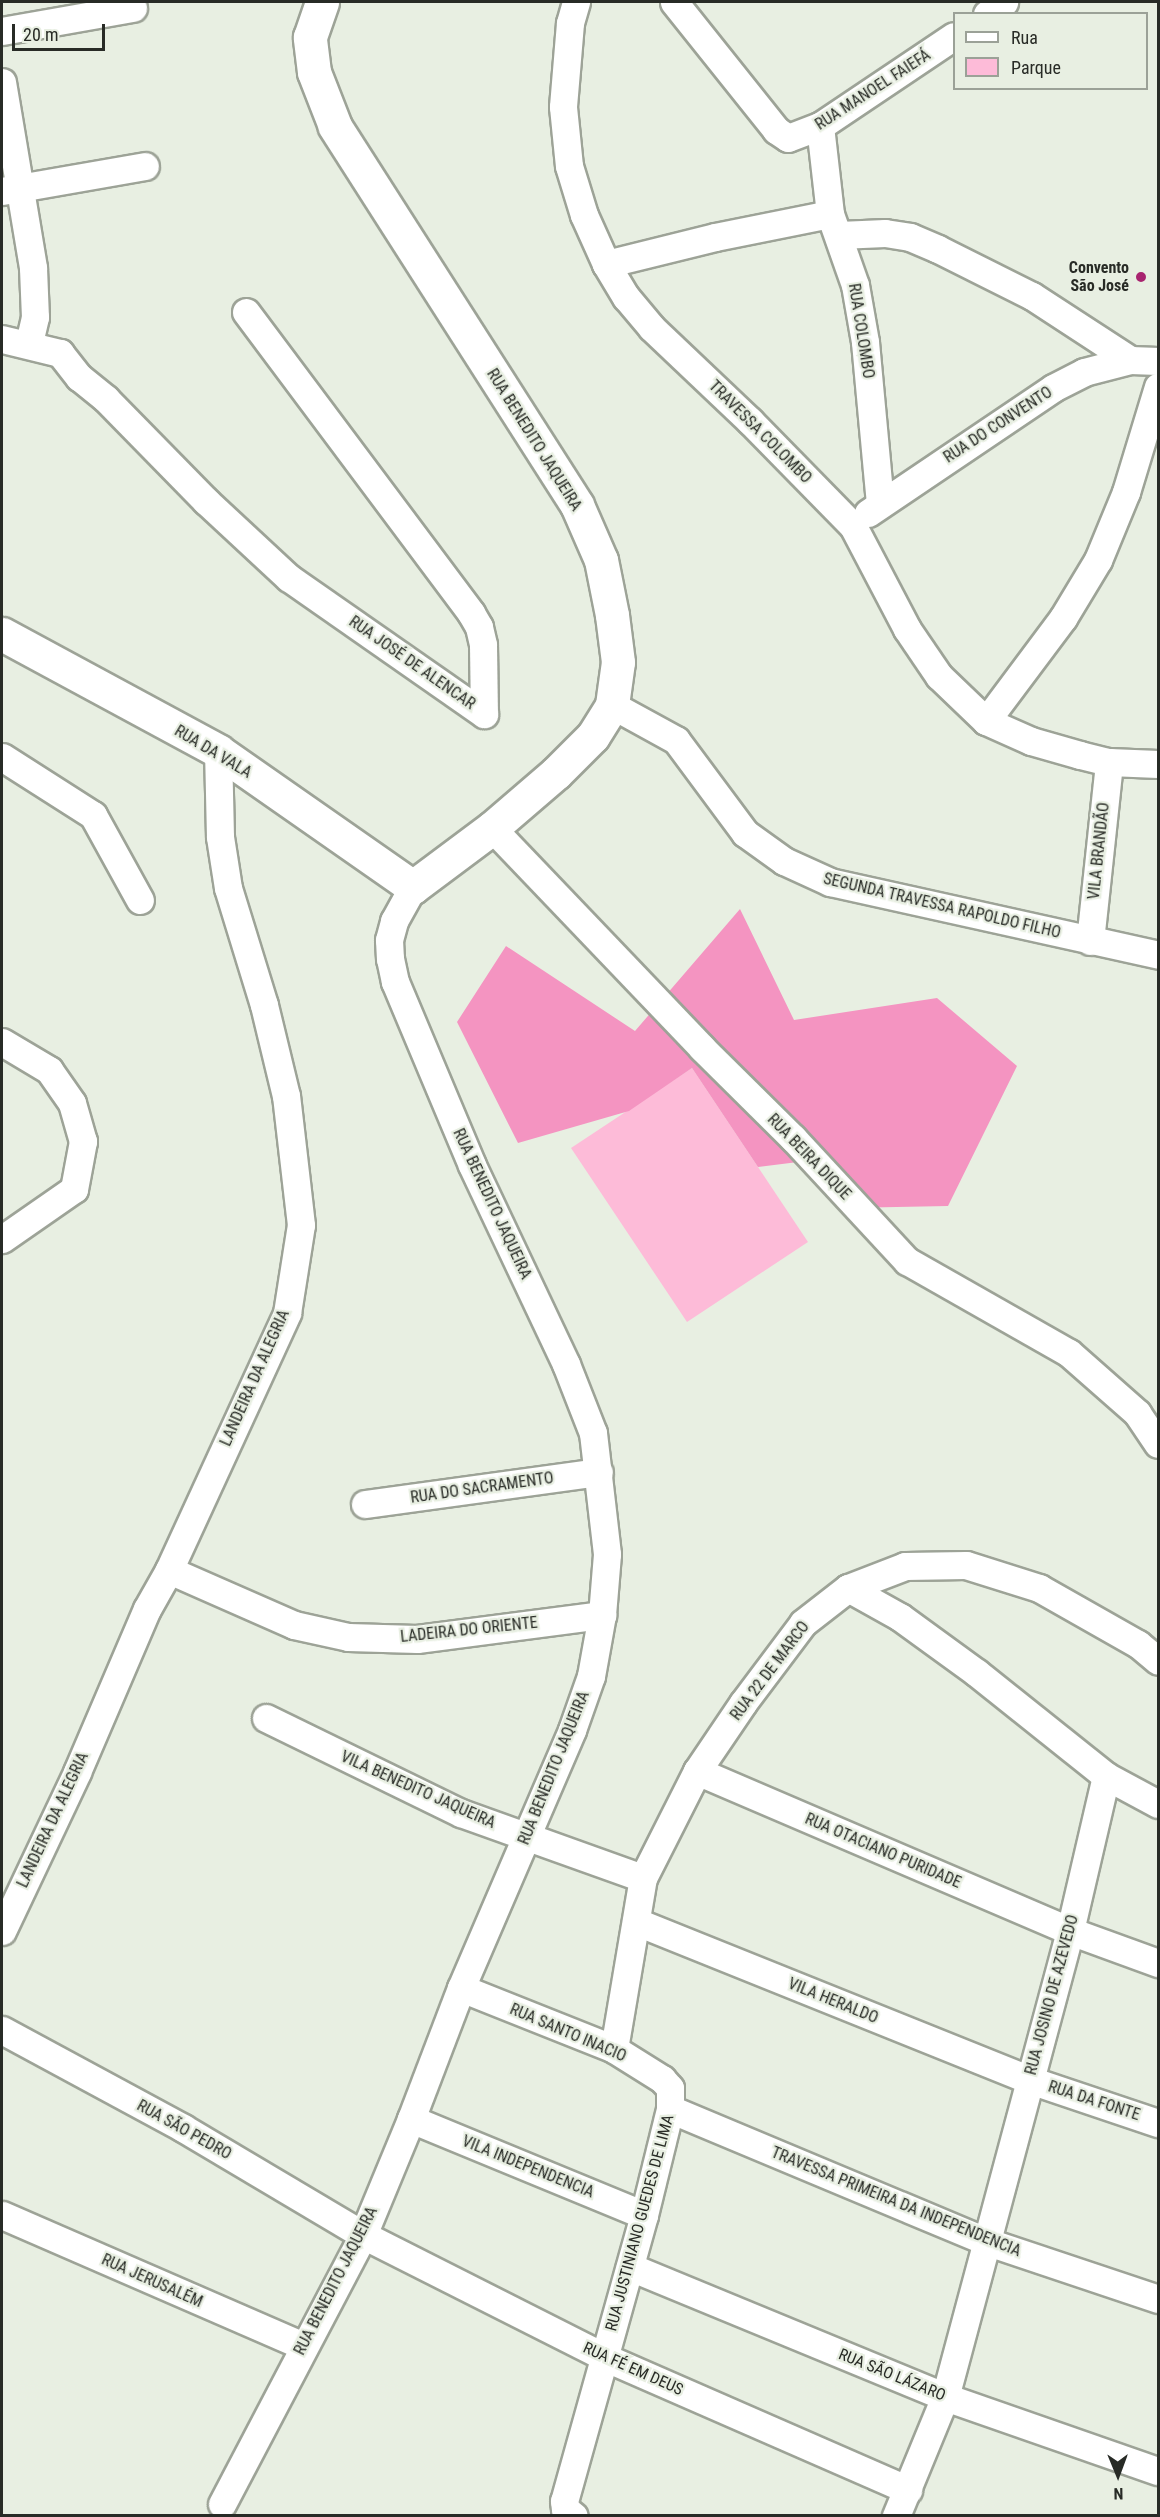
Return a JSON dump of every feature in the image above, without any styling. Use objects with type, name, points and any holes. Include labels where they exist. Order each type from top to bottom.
[{"type":"street","name":"RUA BENEDITO JAQUEIRA","points":[[222,2504],[363,2235],[411,2119],[461,1988],[572,1730],[591,1676],[602,1615],[607,1554],[593,1433],[566,1364],[472,1166],[395,982],[389,940],[394,921],[413,887],[492,828],[556,773],[593,736],[612,705],[618,662],[612,615],[601,560],[577,505],[335,126],[314,72],[310,37],[322,2]]},
{"type":"street","name":"TRAVESSA COLOMBO","points":[[576,2],[570,23],[563,107],[569,166],[584,215],[606,264],[626,297],[652,328],[750,421],[853,526],[907,629],[939,676],[986,721],[1031,741],[1109,762],[1158,764]]},
{"type":"street","name":"RUA MANOEL FAIEFÁ","points":[[674,2],[776,130],[788,138],[819,126],[953,37]]},
{"type":"street","points":[[990,12],[1004,2]]},
{"type":"street","points":[[2,31],[133,8]]},
{"type":"street","points":[[2,82],[10,190],[33,268],[35,317],[29,345]]},
{"type":"street","name":"RUA COLOMBO","points":[[819,126],[834,224],[855,285],[865,342],[880,503]]},
{"type":"street","points":[[10,190],[144,165]]},
{"type":"street","points":[[606,264],[715,237],[834,224],[910,237],[1032,296],[1130,360]]},
{"type":"street","name":"RUA JOSÉ DE ALENCAR","points":[[60,353],[79,377],[106,399],[206,501],[289,578],[484,714],[483,645],[471,613],[246,312]]},
{"type":"street","points":[[35,317],[60,353]]},
{"type":"street","points":[[2,339],[60,353]]},
{"type":"street","name":"RUA DO CONVENTO","points":[[853,526],[880,503],[1053,388],[1084,372],[1130,360],[1158,361]]},
{"type":"street","points":[[986,721],[1064,618],[1098,560],[1125,492],[1158,387]]},
{"type":"street","name":"RUA DA VALA","points":[[2,634],[218,751],[413,887]]},
{"type":"street","name":"SEGUNDA TRAVESSA RAPOLDO FILHO","points":[[612,705],[676,740],[745,833],[784,861],[830,882],[1158,955]]},
{"type":"street","name":"LANDEIRA DA ALEGRIA","points":[[2,1931],[77,1772],[147,1609],[168,1570],[286,1313],[301,1225],[286,1096],[264,1005],[228,888],[220,837],[218,751]]},
{"type":"street","points":[[2,757],[93,815],[140,900]]},
{"type":"street","name":"VILA BRANDÃO","points":[[1090,941],[1109,762]]},
{"type":"street","name":"RUA BEIRA DIQUE","points":[[492,828],[702,1048],[793,1138],[907,1261],[1069,1353],[1137,1413],[1158,1444]]},
{"type":"street","points":[[2,1042],[50,1070],[72,1103],[83,1141],[74,1189],[2,1239]]},
{"type":"street","name":"RUA DO SACRAMENTO","points":[[365,1504],[599,1472]]},
{"type":"street","name":"RUA 22 DE MARCO","points":[[614,2049],[643,1878],[697,1772],[803,1623],[848,1588],[905,1566],[966,1566],[1039,1588],[1138,1644],[1158,1661]]},
{"type":"street","name":"LADEIRA DO ORIENTE","points":[[168,1570],[294,1625],[348,1637],[417,1639],[602,1615]]},
{"type":"street","points":[[848,1588],[900,1617],[977,1673],[1106,1776],[1158,1804]]},
{"type":"street","name":"VILA BENEDITO JAQUEIRA","points":[[266,1718],[432,1800],[526,1837],[643,1878]]},
{"type":"street","name":"RUA OTACIANO PURIDADE","points":[[697,1772],[1070,1930],[1158,1963]]},
{"type":"street","name":"RUA JOSINO DE AZEVEDO","points":[[896,2516],[945,2397],[1070,1930],[1106,1776]]},
{"type":"street","name":"VILA HERALDO","points":[[637,1922],[1030,2080]]},
{"type":"street","name":"RUA SANTO INACIO","points":[[461,1988],[614,2049],[662,2079],[670,2098]]},
{"type":"street","name":"RUA SÃO PEDRO","points":[[2,2031],[183,2128],[363,2235]]},
{"type":"street","name":"RUA DA FONTE","points":[[1030,2080],[1158,2123]]},
{"type":"street","name":"RUA JUSTINIANO GUEDES DE LIMA","points":[[574,2516],[564,2509],[564,2501],[644,2215],[670,2098]]},
{"type":"street","name":"TRAVESSA PRIMEIRA DA INDEPENDENCIA","points":[[670,2098],[988,2242],[1158,2299]]},
{"type":"street","name":"VILA INDEPENDENCIA","points":[[411,2119],[644,2215]]},
{"type":"street","name":"RUA JERUSALÉM","points":[[2,2215],[303,2346]]},
{"type":"street","name":"RUA FÉ EM DEUS","points":[[363,2235],[604,2357],[908,2490]]},
{"type":"street","name":"RUA SÃO LÁZARO","points":[[630,2267],[945,2397],[1158,2471]]},
{"type":"green space","points":[[692,1068],[808,1242],[687,1322],[571,1148]]},
{"type":"shaded area","points":[[740,909],[794,1020],[937,998],[1017,1066],[948,1206],[845,1208],[806,1161],[758,1167],[692,1068],[629,1111],[518,1143],[457,1022],[506,946],[635,1031]]},
{"type":"place","name":"Convento São José","points":[[1141,277]]}]
